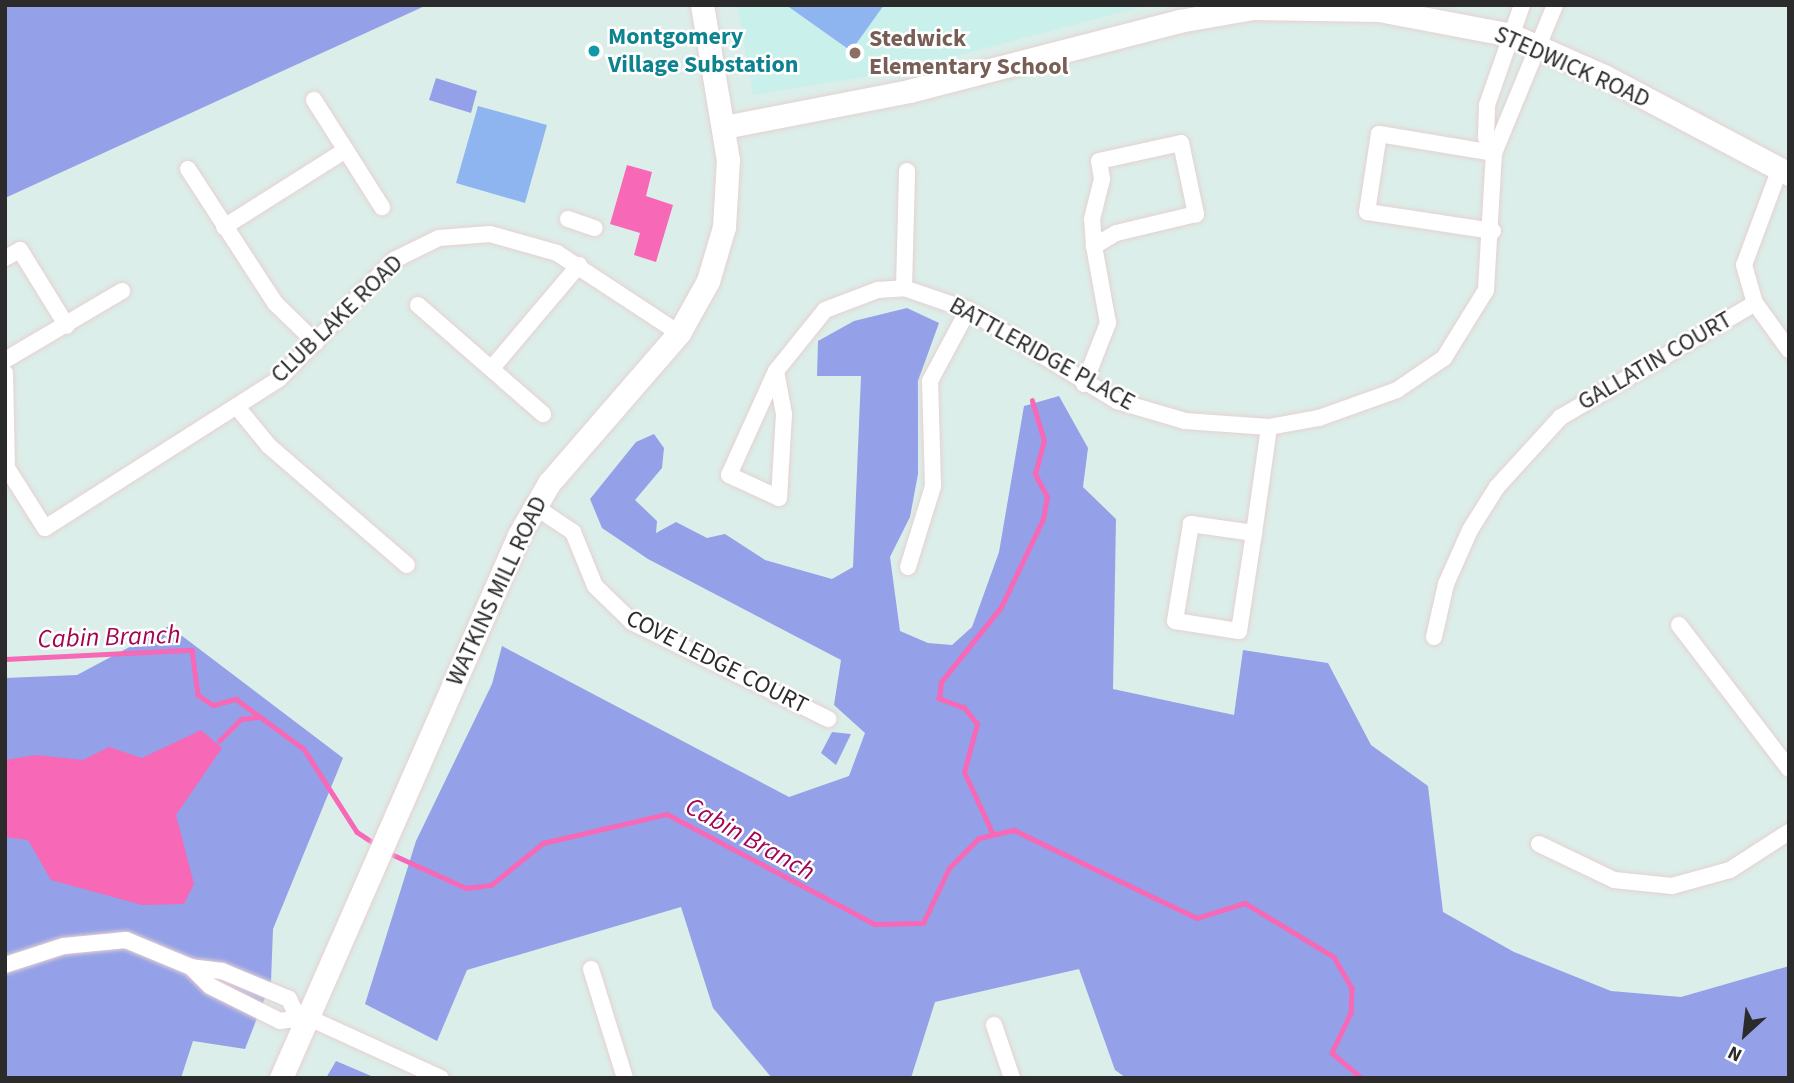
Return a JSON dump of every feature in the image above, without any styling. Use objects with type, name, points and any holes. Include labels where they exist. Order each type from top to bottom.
[{"type":"street","name":"WATKINS MILL ROAD","points":[[281,1078],[301,1016],[366,883],[534,506],[679,333],[708,281],[724,228],[729,189],[724,127],[702,5]]},
{"type":"street","name":"BATTLERIDGE PLACE","points":[[1494,153],[1486,137],[1487,105],[1522,5]]},
{"type":"street","name":"BATTLERIDGE PLACE","points":[[776,371],[784,414],[779,498],[729,475],[776,371],[825,310],[852,297],[904,288],[968,310],[1084,384],[1151,413],[1269,427],[1319,418],[1397,390],[1444,358],[1486,290],[1493,231],[1494,153],[1555,5]]},
{"type":"street","name":"STEDWICK ROAD","points":[[724,127],[1254,8],[1379,10],[1511,35],[1538,46],[1784,172]]},
{"type":"street","points":[[314,100],[382,207]]},
{"type":"street","points":[[1493,231],[1367,212],[1379,134],[1494,153]]},
{"type":"street","points":[[1084,384],[1108,323],[1094,246],[1099,161],[1181,143],[1196,214],[1116,233],[1094,246]]},
{"type":"street","points":[[224,226],[346,150]]},
{"type":"street","points":[[188,169],[275,303],[316,343]]},
{"type":"street","points":[[904,288],[907,171]]},
{"type":"street","points":[[1784,172],[1744,265],[1755,303],[1789,350]]},
{"type":"street","points":[[568,219],[594,228]]},
{"type":"street","name":"CLUB LAKE ROAD","points":[[5,373],[7,468],[45,528],[279,380],[394,260],[439,238],[472,232],[507,237],[579,265],[679,333]]},
{"type":"street","points":[[5,258],[20,250],[67,326]]},
{"type":"street","points":[[492,368],[579,265]]},
{"type":"street","points":[[5,360],[67,326],[122,291]]},
{"type":"street","name":"GALLATIN COURT","points":[[1434,637],[1446,584],[1470,530],[1497,487],[1561,417],[1755,303]]},
{"type":"street","points":[[418,306],[543,414]]},
{"type":"street","points":[[908,567],[933,486],[930,381],[968,310]]},
{"type":"street","points":[[237,407],[270,446],[407,565]]},
{"type":"street","points":[[1254,533],[1191,524],[1175,621],[1239,631],[1254,533],[1269,427]]},
{"type":"street","name":"COVE LEDGE COURT","points":[[534,506],[573,532],[595,586],[623,615],[828,719]]},
{"type":"street","points":[[1679,625],[1789,769]]},
{"type":"street","points":[[1539,844],[1615,880],[1672,886],[1730,870],[1789,832]]},
{"type":"street","points":[[5,965],[64,946],[126,940],[191,967],[222,971],[289,999],[301,1016],[441,1078]]},
{"type":"street","points":[[191,967],[210,986],[280,1021],[301,1016]]},
{"type":"street","points":[[591,969],[625,1078]]},
{"type":"street","points":[[994,1025],[1012,1078]]},
{"type":"shaded area","points":[[5,5],[427,5],[5,198]]},
{"type":"shaded area","name":"Stedwick Elementary School","points":[[737,5],[1148,5],[896,72],[753,95]]},
{"type":"shaded area","points":[[786,5],[884,5],[851,51]]},
{"type":"shaded area","points":[[436,78],[477,91],[471,113],[429,100]]},
{"type":"shaded area","points":[[478,106],[547,125],[525,203],[456,183]]},
{"type":"shaded area","points":[[627,165],[652,172],[646,196],[673,205],[656,262],[634,255],[640,233],[610,224]]},
{"type":"shaded area","points":[[907,308],[939,323],[918,381],[918,474],[910,517],[890,557],[900,631],[928,643],[952,645],[972,627],[999,552],[1024,406],[1059,396],[1088,448],[1083,487],[1116,519],[1113,689],[1234,715],[1243,650],[1328,663],[1371,745],[1428,786],[1443,912],[1514,952],[1611,991],[1681,997],[1789,966],[1789,1078],[1126,1078],[1115,1070],[1079,969],[935,1002],[911,1078],[772,1078],[713,1008],[681,907],[467,970],[437,1041],[365,1004],[416,841],[492,684],[502,646],[789,797],[849,776],[865,733],[834,705],[841,660],[648,559],[602,528],[590,499],[636,442],[654,434],[664,448],[662,468],[635,500],[657,521],[656,533],[676,522],[707,538],[725,534],[765,560],[832,579],[853,567],[861,376],[817,376],[818,341],[854,321]]},
{"type":"shaded area","points":[[169,626],[343,758],[273,929],[271,982],[245,1049],[193,1041],[181,1078],[5,1078],[5,678],[77,675]]},
{"type":"shaded area","points":[[201,730],[222,748],[176,815],[194,884],[184,904],[142,905],[51,880],[28,840],[5,837],[5,760],[36,755],[83,760],[109,747],[142,758]]},
{"type":"shaded area","points":[[832,732],[851,734],[836,765],[821,753]]},
{"type":"shaded area","points":[[336,1061],[376,1078],[326,1078]]},
{"type":"waterway","points":[[993,835],[964,772],[977,724],[964,708],[939,699],[941,682],[1001,607],[1043,519],[1047,497],[1035,474],[1044,441],[1032,401]]},
{"type":"waterway","name":"Cabin Branch","points":[[5,659],[192,650],[198,695],[213,705],[236,699],[304,749],[357,832],[377,845]]},
{"type":"waterway","points":[[219,741],[241,719],[257,717]]},
{"type":"waterway","name":"Cabin Branch","points":[[387,852],[466,888],[491,885],[543,843],[667,814],[875,924],[923,923],[949,868],[979,838],[1014,830],[1197,918],[1245,903],[1334,957],[1352,988],[1351,1013],[1332,1053],[1362,1078]]},
{"type":"place","name":"Montgomery Village Substation","points":[[594,51]]},
{"type":"place","name":"Stedwick Elementary School","points":[[855,53]]}]
